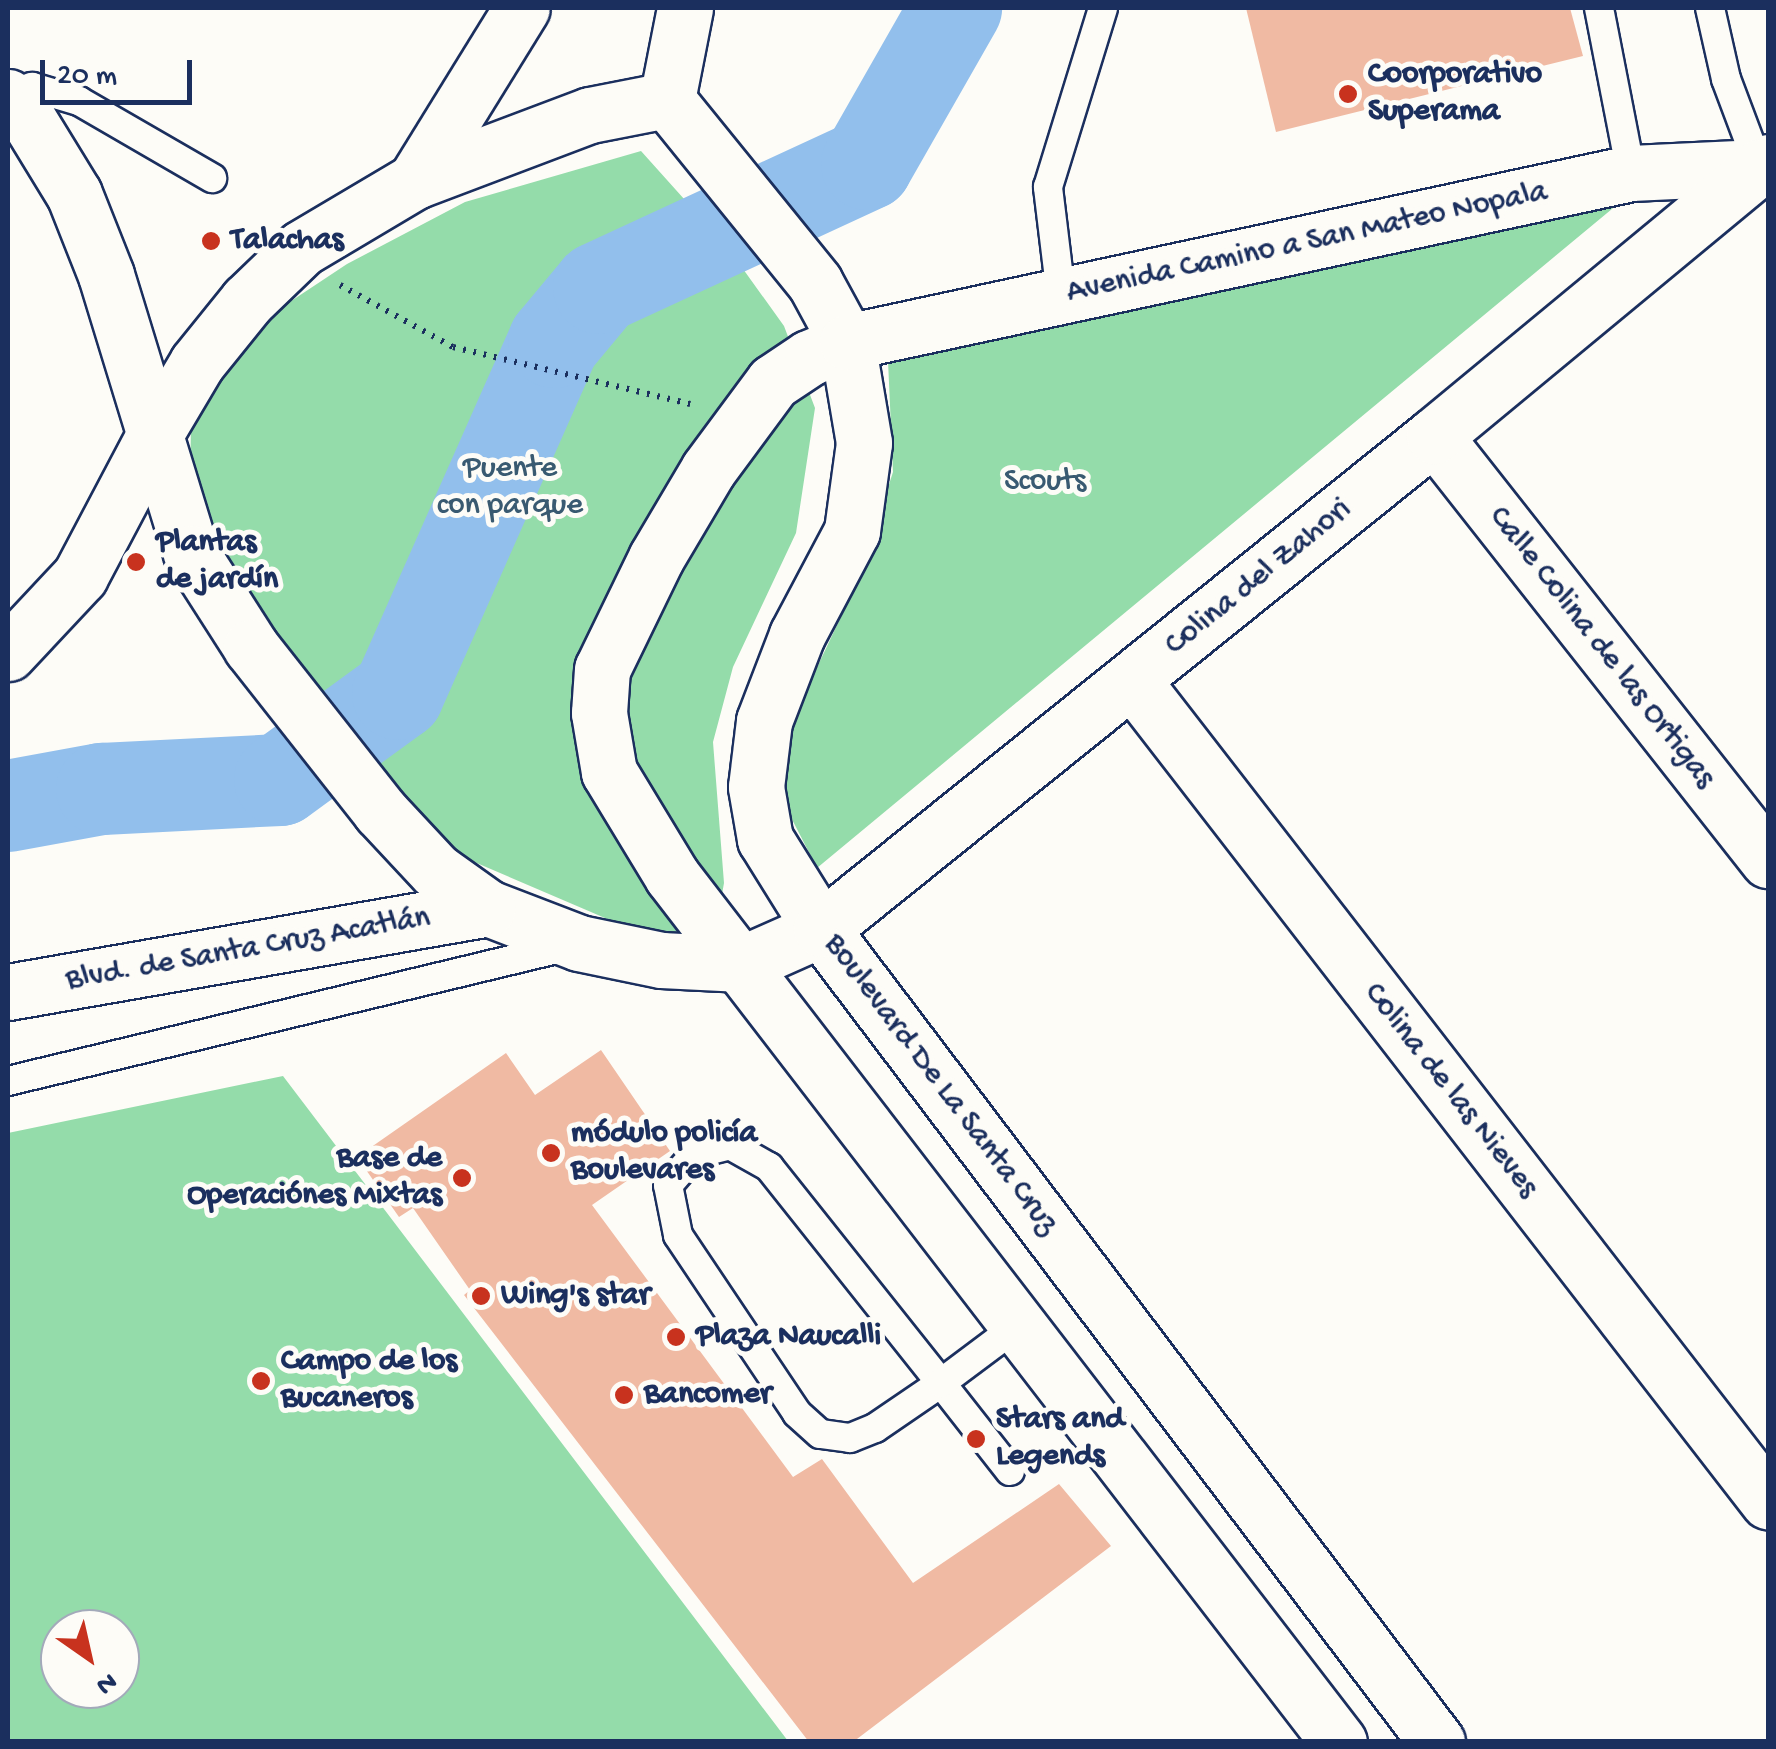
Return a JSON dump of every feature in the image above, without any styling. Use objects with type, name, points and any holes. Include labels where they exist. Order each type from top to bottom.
[{"type":"main road","points":[[415,181],[522,8]]},
{"type":"main road","points":[[8,653],[80,576],[197,363],[247,300],[302,248],[415,181],[590,115],[667,100],[685,8]]},
{"type":"main road","points":[[8,96],[28,120],[74,194],[106,275],[191,553],[252,647],[380,811],[436,871],[488,908],[579,943],[661,960],[742,964]]},
{"type":"main road","name":"Boulevard De La Santa Cruz","points":[[667,100],[815,283],[847,342],[864,443],[852,532],[778,681],[764,721],[756,787],[764,838],[821,928],[1437,1742]]},
{"type":"main road","name":"Avenida Camino a San Mateo Nopala","points":[[847,342],[1632,173],[1765,170]]},
{"type":"main road","name":"Colina del Zahori","points":[[742,964],[821,928],[1765,170]]},
{"type":"main road","points":[[847,342],[809,358],[773,382],[708,470],[624,618],[602,670],[599,713],[609,772],[672,876],[1339,1742]]},
{"type":"main road","name":"Calle Colina de las Ortigas","points":[[1434,436],[1768,860]]},
{"type":"main road","name":"Colina de las Nieves","points":[[1132,680],[1768,1502]]},
{"type":"main road","name":"Blvd. de Santa Cruz Acatlán","points":[[8,992],[488,908]]},
{"type":"lane","points":[[1060,296],[1048,187],[1103,8]]},
{"type":"lane","points":[[1599,8],[1632,173]]},
{"type":"lane","points":[[1710,8],[1726,79],[1765,170]]},
{"type":"lane","points":[[8,96],[32,88],[79,101],[212,178]]},
{"type":"lane","points":[[8,1081],[579,943]]},
{"type":"lane","points":[[1010,1471],[941,1383],[769,1167],[730,1145],[695,1154],[668,1184],[678,1235],[797,1413],[820,1434],[850,1438],[876,1428],[941,1383],[1020,1324]]},
{"type":"path","points":[[302,248],[336,282],[454,347],[744,419]]},
{"type":"green space","name":"Puente con parque","points":[[641,151],[728,248],[784,326],[815,408],[796,533],[733,667],[713,742],[724,883],[714,939],[633,930],[437,846],[209,543],[190,483],[191,425],[211,379],[255,325],[347,264],[465,202]]},
{"type":"green space","name":"Scouts","points":[[1624,199],[817,868],[779,794],[792,720],[857,583],[893,472],[888,361]]},
{"type":"green space","name":"Campo de los Bucaneros","points":[[283,1076],[788,1741],[8,1741],[8,1133]]},
{"type":"building","name":"Coorporativo Superama","points":[[1246,8],[1570,8],[1583,56],[1276,132]]},
{"type":"building","points":[[601,1050],[670,1151],[592,1205],[793,1477],[822,1459],[913,1583],[1059,1484],[1111,1546],[853,1742],[809,1742],[464,1295],[470,1290],[413,1208],[399,1217],[357,1157],[506,1053],[535,1095]]},
{"type":"waterway","points":[[8,806],[102,789],[280,780],[398,694],[554,342],[599,288],[867,164],[956,8]]},
{"type":"place","name":"Coorporativo Superama","points":[[1348,94]]},
{"type":"place","name":"Talachas","points":[[211,241]]},
{"type":"place","name":"Plantas de jardín","points":[[136,562]]},
{"type":"place","name":"módulo policía Boulevares","points":[[551,1153]]},
{"type":"place","name":"Base de Operaciónes Mixtas","points":[[462,1178]]},
{"type":"place","name":"Wing's star","points":[[481,1296]]},
{"type":"place","name":"Plaza Naucalli","points":[[676,1337]]},
{"type":"place","name":"Campo de los Bucaneros","points":[[261,1381]]},
{"type":"place","name":"Bancomer","points":[[624,1395]]},
{"type":"place","name":"Stars and Legends","points":[[976,1439]]}]
